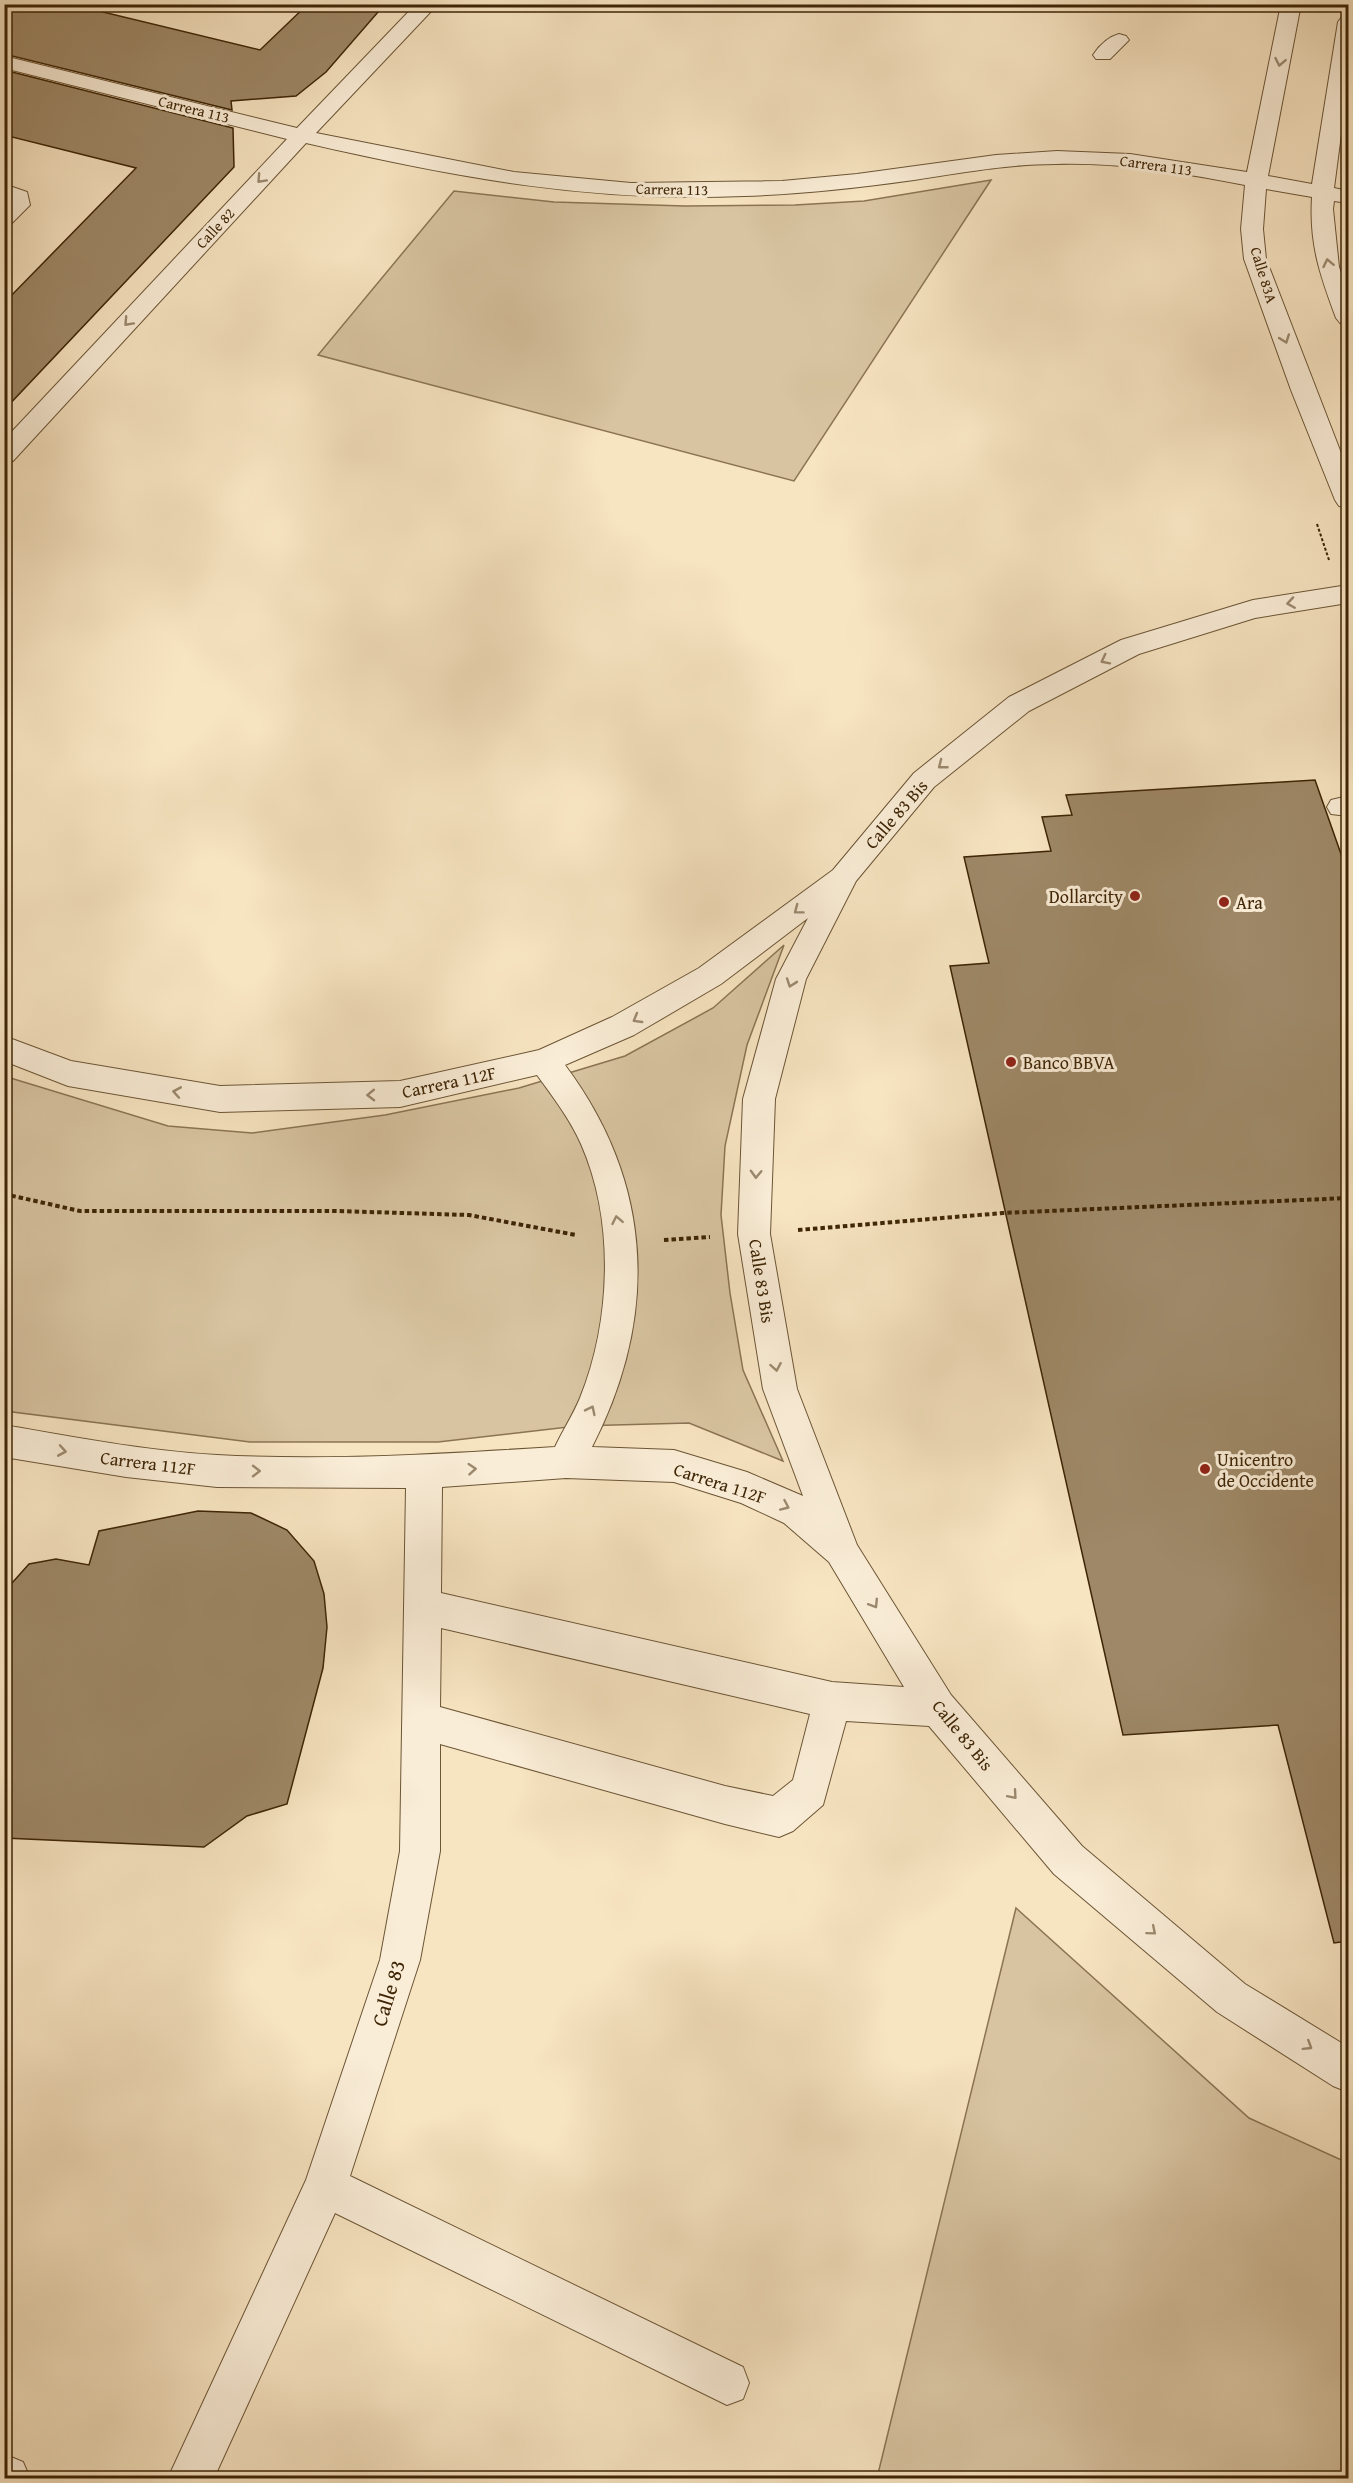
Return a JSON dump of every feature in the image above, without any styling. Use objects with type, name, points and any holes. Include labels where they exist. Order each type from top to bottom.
[{"type":"street","name":"Calle 82","points":[[4,454],[300,136],[428,4]]},
{"type":"street","name":"Calle 83A","points":[[1291,4],[1256,182],[1252,229],[1256,259],[1304,390],[1348,500]]},
{"type":"street","points":[[1348,22],[1322,193],[1328,268],[1348,318]]},
{"type":"street","points":[[1103,55],[1119,40]]},
{"type":"street","name":"Carrera 113","points":[[4,62],[300,136],[496,177],[594,188],[707,190],[803,185],[895,176],[993,160],[1059,157],[1128,160],[1348,197]]},
{"type":"street","points":[[4,190],[19,198],[19,205],[4,218]]},
{"type":"street","name":"Calle 83 Bis","points":[[1348,594],[1253,609],[1130,647],[1019,704],[924,780],[845,874],[791,979],[759,1099],[754,1234],[780,1389],[843,1554],[938,1708],[1068,1860],[1231,1998],[1348,2071]]},
{"type":"street","name":"Carrera 112F","points":[[4,1048],[68,1073],[220,1099],[400,1094],[544,1061],[623,1026],[710,976],[845,874]]},
{"type":"street","points":[[544,1061],[582,1114],[609,1176],[621,1243],[620,1314],[601,1389],[566,1462]]},
{"type":"street","name":"Carrera 112F","points":[[4,1441],[126,1461],[217,1471],[424,1472],[566,1462],[674,1466],[747,1488],[797,1511],[843,1554]]},
{"type":"street","name":"Calle 83","points":[[191,2478],[325,2187],[400,1960],[420,1851],[424,1472]]},
{"type":"street","points":[[423,1606],[832,1701],[938,1708]]},
{"type":"street","points":[[421,1720],[725,1805],[778,1817],[809,1791],[832,1701]]},
{"type":"street","points":[[325,2187],[728,2383]]},
{"type":"path","points":[[4,1194],[80,1211],[336,1211],[469,1215],[621,1243],[1004,1213],[1348,1198]]},
{"type":"shaded area","points":[[991,180],[794,481],[318,355],[454,191],[554,202],[685,206],[795,205],[864,201]]},
{"type":"shaded area","points":[[784,945],[747,1045],[725,1146],[721,1215],[730,1293],[743,1370],[783,1461],[689,1423],[577,1426],[438,1442],[250,1442],[5,1411],[4,1076],[168,1126],[252,1133],[385,1115],[519,1088],[625,1056],[713,1008]]},
{"type":"shaded area","points":[[1016,1908],[1249,2118],[1348,2163],[1348,2478],[877,2478]]},
{"type":"building","points":[[4,4],[70,4],[260,50],[308,4],[385,4],[326,72],[296,96],[231,101],[232,110],[4,54]]},
{"type":"building","points":[[4,70],[233,128],[234,167],[4,410],[4,303],[136,168],[4,135]]},
{"type":"building","name":"Unicentro de Occidente","points":[[1315,780],[1348,874],[1348,1941],[1334,1943],[1278,1725],[1123,1735],[950,966],[989,963],[964,857],[1051,851],[1042,817],[1072,815],[1066,795]]},
{"type":"building","points":[[198,1511],[251,1513],[287,1530],[314,1561],[324,1594],[327,1627],[323,1668],[287,1804],[247,1816],[204,1847],[4,1838],[4,1592],[29,1564],[56,1559],[89,1565],[99,1531]]},
{"type":"place","name":"Dollarcity","points":[[1135,896]]},
{"type":"place","name":"Ara","points":[[1224,902]]},
{"type":"place","name":"Banco BBVA","points":[[1011,1062]]},
{"type":"place","name":"Unicentro de Occidente","points":[[1205,1469]]}]
